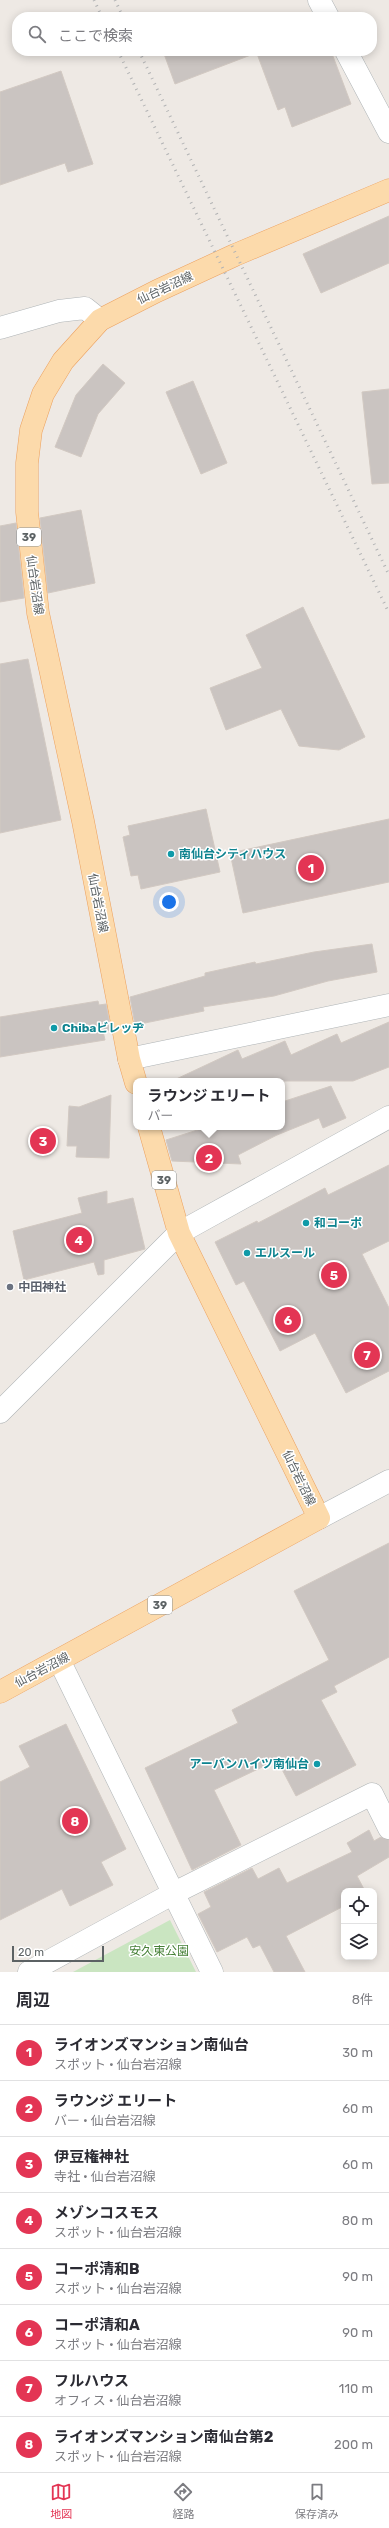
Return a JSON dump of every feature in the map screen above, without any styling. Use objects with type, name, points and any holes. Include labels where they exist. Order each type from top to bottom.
[{"type":"main road","name":"仙台岩沼線","points":[[134,1078],[129,1060],[83,821],[38,613],[27,512],[27,463],[31,430],[43,394],[63,361],[100,320],[156,291],[235,255],[389,190]]},
{"type":"main road","name":"仙台岩沼線","points":[[0,1692],[319,1518],[179,1233],[150,1130]]},
{"type":"street","points":[[320,0],[326,12]]},
{"type":"street","points":[[349,56],[389,132]]},
{"type":"street","points":[[0,328],[59,312],[85,308],[100,320]]},
{"type":"street","points":[[129,1060],[389,1005]]},
{"type":"street","points":[[0,1412],[179,1233],[389,1117]]},
{"type":"street","points":[[319,1518],[389,1481]]},
{"type":"street","points":[[60,1660],[212,1972]]},
{"type":"street","points":[[29,1972],[174,1893],[372,1794],[389,1828]]},
{"type":"green space","name":"安久東公園","points":[[170,1920],[196,1972],[73,1972]]},
{"type":"building","points":[[165,56],[248,56],[175,84]]},
{"type":"building","points":[[258,56],[333,56],[351,104],[292,127],[285,107],[278,110]]},
{"type":"building","points":[[61,71],[93,164],[68,172],[65,163],[0,185],[0,92]]},
{"type":"building","points":[[389,216],[389,263],[321,293],[303,254]]},
{"type":"building","points":[[103,364],[125,383],[98,414],[81,457],[55,447],[76,395]]},
{"type":"building","points":[[193,381],[227,463],[201,474],[166,392]]},
{"type":"building","points":[[389,389],[389,483],[372,484],[362,392]]},
{"type":"building","points":[[81,510],[95,583],[48,593],[40,518]]},
{"type":"building","points":[[16,523],[24,598],[0,602],[0,526]]},
{"type":"building","points":[[303,607],[365,737],[339,750],[299,746],[281,709],[226,730],[210,688],[262,668],[246,635]]},
{"type":"building","points":[[28,659],[61,820],[0,833],[0,664]]},
{"type":"building","name":"南仙台シティハウス","points":[[206,809],[220,872],[141,889],[138,875],[131,876],[123,837],[130,835],[128,826]]},
{"type":"building","points":[[389,819],[389,882],[243,913],[230,853]]},
{"type":"building","points":[[372,944],[377,972],[328,981],[274,996],[203,1007],[204,1011],[135,1025],[130,997],[205,976],[205,973],[255,962],[256,964],[314,952]]},
{"type":"building","name":"Chibaビレッヂ","points":[[98,1001],[99,1005],[106,1004],[111,1030],[103,1031],[105,1040],[0,1057],[0,1017]]},
{"type":"building","points":[[389,1022],[389,1067],[353,1081],[285,1081],[285,1078],[178,1078],[238,1050],[242,1059],[285,1041],[291,1055],[337,1034],[341,1043]]},
{"type":"building","points":[[331,1086],[346,1118],[323,1128],[319,1118],[277,1135],[238,1155],[241,1164],[172,1161],[166,1140],[198,1130],[285,1130],[285,1101]]},
{"type":"building","points":[[111,1095],[109,1158],[76,1157],[77,1146],[67,1146],[69,1106],[79,1107]]},
{"type":"building","points":[[389,1165],[389,1241],[362,1254],[389,1308],[389,1371],[346,1393],[315,1333],[280,1351],[244,1281],[236,1285],[215,1242],[257,1221],[258,1223],[325,1188],[328,1195]]},
{"type":"building","points":[[107,1191],[107,1204],[133,1198],[145,1249],[104,1260],[104,1274],[98,1275],[94,1262],[24,1280],[13,1231],[82,1213],[78,1198]]},
{"type":"building","points":[[389,1543],[389,1657],[334,1686],[337,1692],[321,1700],[356,1765],[296,1796],[277,1760],[214,1790],[241,1845],[192,1870],[145,1768],[238,1723],[232,1710],[329,1660],[294,1591]]},
{"type":"building","points":[[66,1724],[126,1849],[101,1862],[113,1885],[70,1906],[62,1889],[0,1920],[0,1782],[30,1767],[19,1746]]},
{"type":"building","points":[[369,1830],[374,1841],[381,1837],[389,1840],[389,1857],[357,1876],[363,1888],[341,1888],[341,1908],[286,1936],[305,1972],[274,1972],[260,1945],[253,1948],[247,1937],[217,1952],[198,1914],[211,1907],[204,1892],[252,1868],[258,1879],[279,1868],[287,1883],[352,1852],[347,1843]]},
{"type":"railway","points":[[94,0],[100,12]]},
{"type":"railway","points":[[115,0],[121,12]]},
{"type":"railway","points":[[120,56],[389,613]]},
{"type":"railway","points":[[141,56],[389,575]]},
{"type":"place","name":"南仙台シティハウス","points":[[171,854]]},
{"type":"place","name":"ライオンズマンション南仙台","points":[[311,868]]},
{"type":"place","name":"Chibaビレッヂ","points":[[54,1028]]},
{"type":"place","name":"伊豆権神社","points":[[43,1141]]},
{"type":"place","name":"ラウンジ エリート","points":[[209,1158]]},
{"type":"place","name":"和コーポ","points":[[306,1223]]},
{"type":"place","name":"メゾンコスモス","points":[[79,1240]]},
{"type":"place","name":"エルスール","points":[[247,1253]]},
{"type":"place","name":"コーポ清和B","points":[[334,1275]]},
{"type":"place","name":"中田神社","points":[[10,1287]]},
{"type":"place","name":"コーポ清和A","points":[[288,1320]]},
{"type":"place","name":"フルハウス","points":[[367,1355]]},
{"type":"place","name":"アーバンハイツ南仙台","points":[[317,1764]]},
{"type":"place","name":"ライオンズマンション南仙台第2","points":[[75,1821]]}]
